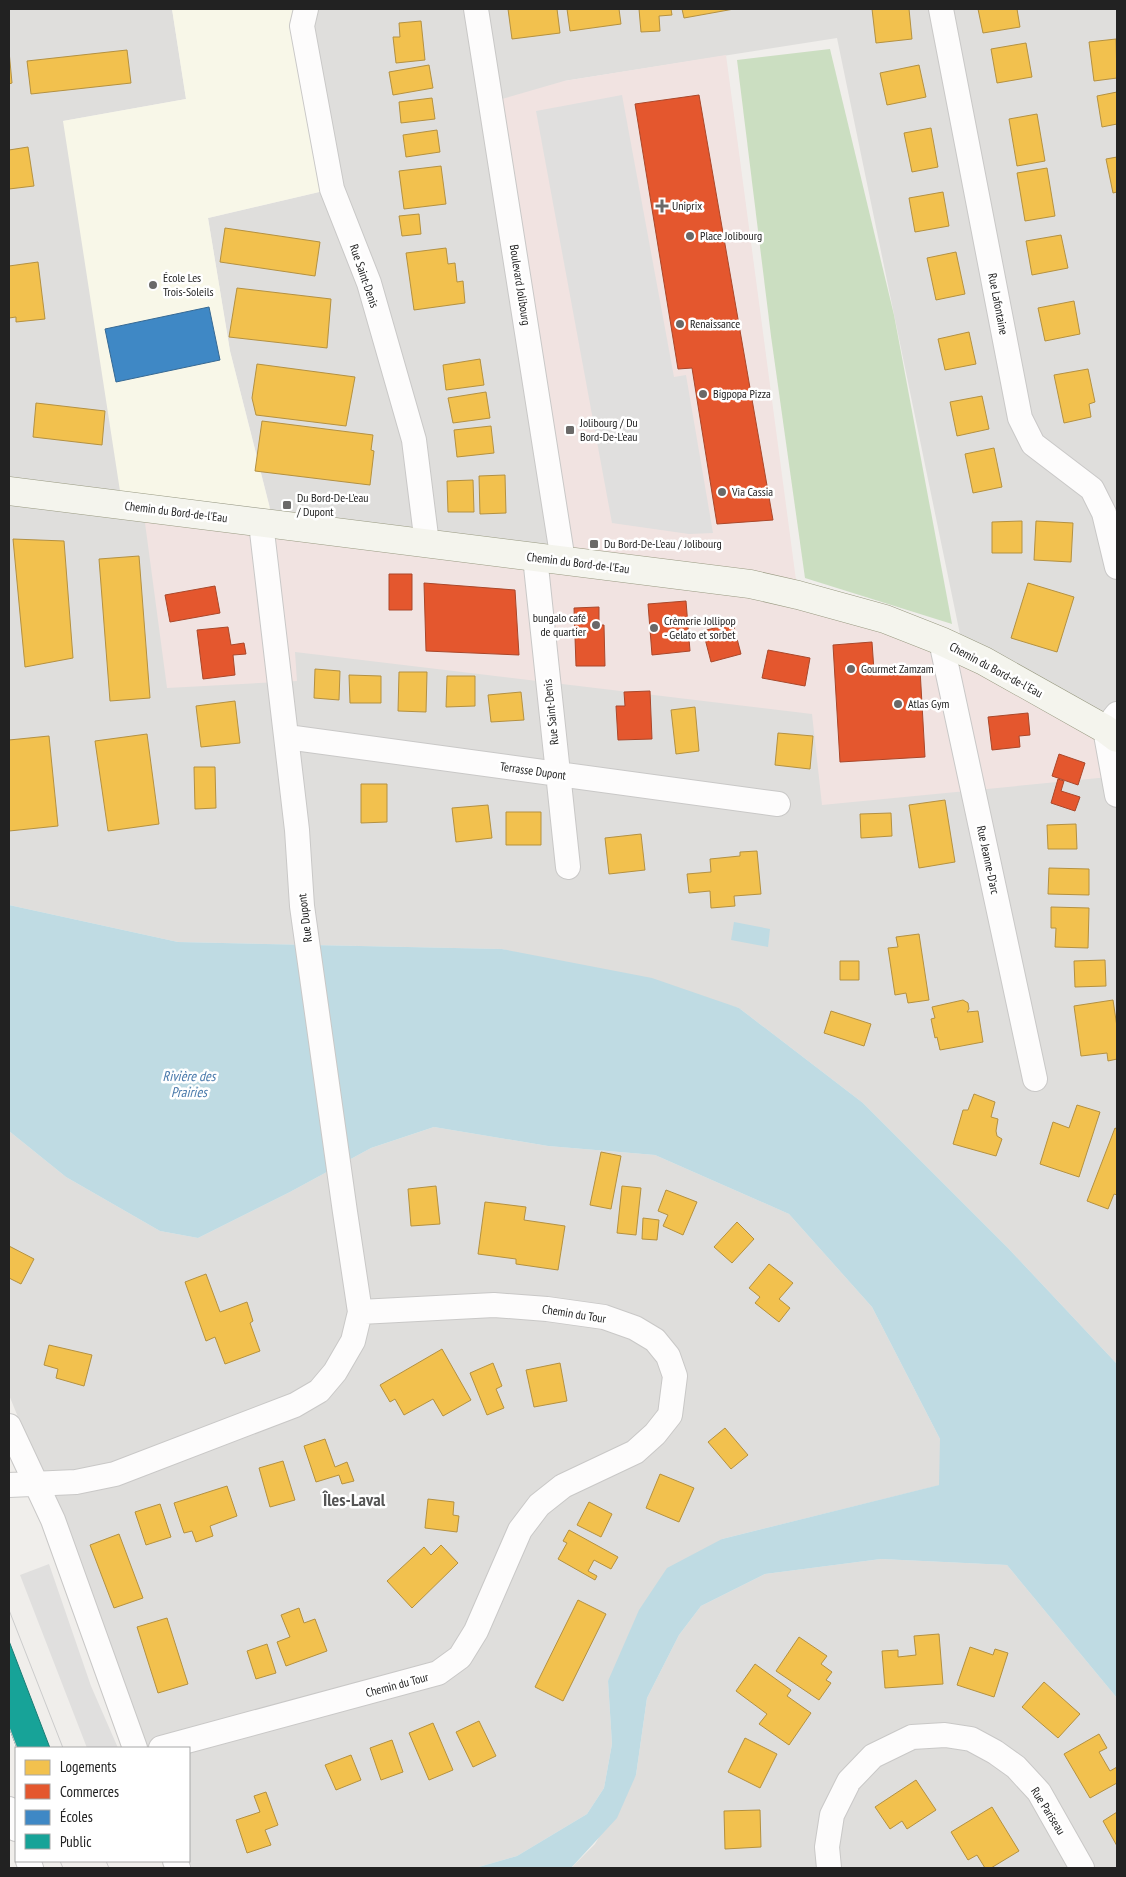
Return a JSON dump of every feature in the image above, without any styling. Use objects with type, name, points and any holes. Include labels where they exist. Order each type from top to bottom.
[{"type":"street","name":"Rue Saint-Denis","points":[[306,9],[302,26],[332,189],[369,284],[414,440],[427,544]]},
{"type":"street","name":"Boulevard Jolibourg","points":[[476,9],[563,561]]},
{"type":"street","name":"Rue Lafontaine","points":[[941,9],[1020,418],[1033,444],[1092,489],[1104,513],[1117,567]]},
{"type":"street","name":"Chemin du Bord-de-l'Eau","points":[[9,491],[750,584],[885,619],[941,641],[1113,727]]},
{"type":"street","name":"Rue Dupont","points":[[262,523],[297,830],[302,906],[360,1312]]},
{"type":"street","name":"Rue Saint-Denis","points":[[535,557],[568,866]]},
{"type":"street","name":"Rue Jeanne-D'arc","points":[[941,641],[1035,1079]]},
{"type":"street","points":[[1113,727],[1117,795]]},
{"type":"street","name":"Terrasse Dupont","points":[[287,737],[778,804]]},
{"type":"street","name":"Chemin du Tour","points":[[165,1747],[438,1674],[460,1657],[476,1631],[520,1530],[539,1505],[564,1486],[635,1452],[655,1434],[670,1415],[675,1376],[668,1356],[654,1340],[642,1332],[604,1317],[547,1309],[494,1305],[360,1312]]},
{"type":"street","points":[[9,1485],[76,1482],[115,1474],[294,1405],[319,1391],[335,1372],[353,1341],[360,1312]]},
{"type":"street","points":[[9,1426],[53,1520],[135,1747]]},
{"type":"street","name":"Rue Pariseau","points":[[829,1868],[827,1847],[832,1815],[849,1781],[873,1756],[912,1738],[945,1734],[971,1739],[1016,1766],[1040,1792],[1082,1868]]},
{"type":"street","points":[[9,1810],[15,1826]]},
{"type":"shaded area","points":[[9,9],[172,9],[186,99],[63,121],[270,508],[230,351],[208,218],[332,189],[299,9],[1117,9],[1117,1364],[1008,1248],[863,1103],[739,1008],[502,949],[178,942],[9,905]],"holes":[[[837,38],[962,644],[561,550],[564,81]]]},
{"type":"shaded area","name":"École Les Trois-Soleils","points":[[172,9],[299,9],[332,189],[208,218],[230,351],[270,509],[120,491],[63,121],[186,99]]},
{"type":"shaded area","points":[[726,55],[798,595],[885,619],[1117,738],[1117,813],[1109,777],[822,805],[812,714],[295,652],[297,681],[167,688],[143,508],[563,561],[488,103],[564,81]]},
{"type":"shaded area","points":[[622,95],[674,377],[686,375],[713,533],[689,534],[612,523],[536,111]]},
{"type":"shaded area","points":[[434,1127],[548,1146],[655,1155],[789,1214],[872,1307],[940,1439],[940,1485],[722,1539],[608,1681],[612,1744],[604,1788],[587,1814],[517,1856],[475,1868],[189,1868],[187,1862],[190,1862],[190,1747],[145,1747],[57,1513],[9,1395],[9,1131],[66,1177],[160,1231],[198,1238],[290,1192],[371,1148]]},
{"type":"shaded area","points":[[881,1559],[1007,1565],[1117,1698],[1117,1868],[571,1868],[595,1844],[636,1775],[647,1698],[679,1635],[701,1606],[765,1574]]},
{"type":"shaded area","points":[[49,1564],[91,1686],[118,1747],[87,1747],[20,1575]]},
{"type":"green space","points":[[830,49],[894,315],[952,624],[805,578],[771,336],[737,60]]},
{"type":"water","name":"Rivière des Prairies","points":[[9,905],[178,942],[502,949],[652,978],[739,1008],[863,1103],[1008,1248],[1117,1364],[1117,1698],[1007,1565],[881,1559],[765,1574],[701,1606],[679,1635],[647,1698],[636,1775],[617,1818],[571,1868],[475,1868],[517,1856],[587,1814],[604,1788],[612,1744],[608,1681],[639,1610],[667,1568],[722,1539],[939,1485],[940,1439],[872,1307],[789,1214],[655,1155],[548,1146],[434,1127],[371,1148],[290,1192],[198,1238],[160,1231],[66,1177],[9,1131]]},
{"type":"water","points":[[734,922],[770,929],[768,947],[731,940]]},
{"type":"building: Logements","points":[[508,9],[557,9],[560,33],[512,39]]},
{"type":"building: Logements","points":[[567,9],[619,9],[621,24],[570,31]]},
{"type":"building: Logements","points":[[639,9],[671,9],[672,15],[659,16],[660,31],[641,32]]},
{"type":"building: Logements","points":[[682,9],[734,9],[684,18]]},
{"type":"building: Logements","points":[[872,9],[909,9],[912,39],[876,43]]},
{"type":"building: Logements","points":[[978,9],[1017,9],[1020,27],[983,33]]},
{"type":"building: Logements","points":[[421,21],[425,60],[396,63],[393,37],[400,37],[399,23]]},
{"type":"building: Logements","points":[[1116,39],[1117,78],[1094,81],[1089,42]]},
{"type":"building: Logements","points":[[1026,43],[1032,77],[997,83],[991,49]]},
{"type":"building: Logements","points":[[127,50],[131,83],[31,94],[27,61]]},
{"type":"building: Logements","points":[[9,51],[12,83],[9,84]]},
{"type":"building: Logements","points":[[429,65],[433,88],[393,95],[389,72]]},
{"type":"building: Logements","points":[[919,65],[926,97],[887,105],[880,73]]},
{"type":"building: Logements","points":[[1117,92],[1117,124],[1102,127],[1097,96]]},
{"type":"building: Logements","points":[[432,98],[435,119],[401,123],[399,102]]},
{"type":"building: Logements","points":[[1037,114],[1045,161],[1017,166],[1009,119]]},
{"type":"building: Logements","points":[[931,128],[938,167],[912,172],[904,133]]},
{"type":"building: Logements","points":[[437,130],[440,152],[406,157],[403,135]]},
{"type":"building: Logements","points":[[28,147],[34,186],[9,189],[9,150]]},
{"type":"building: Logements","points":[[1117,157],[1117,192],[1113,193],[1106,159]]},
{"type":"building: Logements","points":[[441,166],[446,204],[404,209],[399,171]]},
{"type":"building: Logements","points":[[1047,168],[1055,216],[1025,221],[1017,173]]},
{"type":"building: Logements","points":[[943,192],[949,226],[915,232],[909,198]]},
{"type":"building: Logements","points":[[419,214],[421,234],[402,236],[399,216]]},
{"type":"building: Logements","points":[[225,228],[320,242],[315,276],[220,262]]},
{"type":"building: Logements","points":[[1061,235],[1068,268],[1032,275],[1026,241]]},
{"type":"building: Logements","points":[[446,248],[448,264],[455,263],[457,282],[463,281],[465,303],[414,310],[406,253]]},
{"type":"building: Logements","points":[[956,252],[965,294],[936,300],[927,258]]},
{"type":"building: Logements","points":[[38,262],[45,319],[16,322],[16,317],[9,318],[9,266]]},
{"type":"building: Logements","points":[[237,288],[331,299],[327,348],[229,337]]},
{"type":"building: Logements","points":[[1074,301],[1080,334],[1045,341],[1038,308]]},
{"type":"building: Logements","points":[[969,332],[976,364],[945,370],[938,339]]},
{"type":"building: Logements","points":[[480,359],[484,385],[446,390],[443,365]]},
{"type":"building: Logements","points":[[257,364],[355,377],[346,426],[256,415],[252,398]]},
{"type":"building: Logements","points":[[1088,369],[1095,402],[1089,404],[1091,417],[1064,423],[1054,375]]},
{"type":"building: Logements","points":[[486,392],[490,418],[453,423],[448,398]]},
{"type":"building: Logements","points":[[982,396],[989,429],[957,436],[950,402]]},
{"type":"building: Logements","points":[[36,403],[105,411],[102,445],[33,437]]},
{"type":"building: Logements","points":[[262,421],[373,435],[371,450],[374,451],[370,485],[255,471]]},
{"type":"building: Logements","points":[[491,426],[494,453],[457,457],[454,430]]},
{"type":"building: Logements","points":[[994,448],[1002,487],[973,493],[965,454]]},
{"type":"building: Logements","points":[[505,475],[506,513],[480,514],[479,476]]},
{"type":"building: Logements","points":[[473,480],[474,512],[448,512],[447,481]]},
{"type":"building: Logements","points":[[1022,521],[1022,553],[992,553],[992,522]]},
{"type":"building: Logements","points":[[1036,521],[1073,523],[1071,562],[1034,560]]},
{"type":"building: Logements","points":[[13,539],[64,541],[73,658],[25,667]]},
{"type":"building: Logements","points":[[139,556],[150,698],[110,701],[99,559]]},
{"type":"building: Logements","points":[[1028,583],[1074,597],[1057,652],[1011,638]]},
{"type":"building: Logements","points":[[315,669],[340,671],[339,700],[314,698]]},
{"type":"building: Logements","points":[[399,672],[427,672],[426,712],[398,711]]},
{"type":"building: Logements","points":[[349,675],[381,676],[381,703],[350,703]]},
{"type":"building: Logements","points":[[447,676],[475,676],[475,706],[446,707]]},
{"type":"building: Logements","points":[[521,692],[524,720],[491,722],[488,695]]},
{"type":"building: Logements","points":[[235,701],[240,743],[201,747],[196,706]]},
{"type":"building: Logements","points":[[695,707],[699,751],[676,754],[671,710]]},
{"type":"building: Logements","points":[[778,733],[813,736],[810,769],[775,765]]},
{"type":"building: Logements","points":[[147,734],[159,824],[108,831],[95,741]]},
{"type":"building: Logements","points":[[49,736],[58,826],[9,831],[9,740]]},
{"type":"building: Logements","points":[[194,767],[215,767],[216,808],[195,809]]},
{"type":"building: Logements","points":[[361,784],[387,784],[387,822],[361,823]]},
{"type":"building: Logements","points":[[945,800],[955,862],[919,868],[909,805]]},
{"type":"building: Logements","points":[[488,805],[492,838],[456,842],[452,808]]},
{"type":"building: Logements","points":[[506,812],[541,812],[541,845],[506,845]]},
{"type":"building: Logements","points":[[891,813],[892,836],[861,838],[860,814]]},
{"type":"building: Logements","points":[[1076,824],[1077,849],[1048,849],[1047,825]]},
{"type":"building: Logements","points":[[641,834],[645,870],[609,874],[605,838]]},
{"type":"building: Logements","points":[[757,851],[761,894],[734,896],[735,906],[711,908],[710,891],[689,893],[687,874],[711,872],[710,859],[740,856],[740,852]]},
{"type":"building: Logements","points":[[1049,868],[1089,869],[1089,895],[1048,894]]},
{"type":"building: Logements","points":[[1051,907],[1089,908],[1088,948],[1055,947],[1056,928],[1051,928]]},
{"type":"building: Logements","points":[[919,934],[929,1000],[908,1003],[906,993],[895,995],[888,948],[898,947],[896,937]]},
{"type":"building: Logements","points":[[1105,960],[1106,986],[1075,987],[1074,961]]},
{"type":"building: Logements","points":[[840,961],[859,961],[859,980],[840,980]]},
{"type":"building: Logements","points":[[963,1000],[968,1003],[969,1009],[967,1012],[978,1011],[983,1042],[940,1050],[931,1019],[935,1018],[932,1007]]},
{"type":"building: Logements","points":[[1113,1000],[1117,1027],[1117,1059],[1108,1061],[1107,1053],[1081,1056],[1074,1006]]},
{"type":"building: Logements","points":[[831,1011],[871,1024],[864,1046],[824,1033]]},
{"type":"building: Logements","points":[[974,1094],[995,1102],[991,1117],[998,1119],[997,1136],[1002,1139],[996,1156],[953,1144],[963,1110],[968,1110]]},
{"type":"building: Logements","points":[[1077,1105],[1100,1112],[1079,1177],[1040,1164],[1053,1122],[1069,1128]]},
{"type":"building: Logements","points":[[1115,1128],[1117,1129],[1117,1195],[1114,1194],[1108,1209],[1087,1201]]},
{"type":"building: Logements","points":[[601,1152],[621,1156],[611,1209],[590,1205]]},
{"type":"building: Logements","points":[[436,1186],[440,1224],[411,1226],[408,1189]]},
{"type":"building: Logements","points":[[622,1186],[641,1188],[636,1235],[617,1233]]},
{"type":"building: Logements","points":[[666,1190],[697,1202],[683,1235],[663,1226],[668,1215],[658,1211]]},
{"type":"building: Logements","points":[[485,1202],[526,1207],[524,1220],[565,1226],[558,1270],[516,1264],[516,1259],[478,1254]]},
{"type":"building: Logements","points":[[643,1218],[659,1220],[657,1240],[642,1239]]},
{"type":"building: Logements","points":[[737,1222],[754,1239],[732,1263],[714,1247]]},
{"type":"building: Logements","points":[[9,1246],[34,1259],[21,1284],[9,1278]]},
{"type":"building: Logements","points":[[769,1264],[793,1283],[779,1299],[790,1308],[779,1322],[755,1303],[760,1297],[749,1288]]},
{"type":"building: Logements","points":[[206,1274],[220,1312],[247,1302],[253,1321],[250,1323],[260,1351],[225,1364],[215,1337],[206,1341],[185,1282]]},
{"type":"building: Logements","points":[[49,1345],[92,1355],[84,1386],[56,1378],[58,1369],[44,1365]]},
{"type":"building: Logements","points":[[442,1349],[471,1400],[443,1416],[433,1399],[404,1415],[395,1399],[390,1402],[380,1385]]},
{"type":"building: Logements","points":[[493,1363],[502,1386],[496,1389],[504,1408],[487,1415],[470,1373]]},
{"type":"building: Logements","points":[[560,1363],[567,1401],[534,1407],[526,1370]]},
{"type":"building: Logements","points":[[725,1428],[748,1455],[731,1469],[708,1442]]},
{"type":"building: Logements","points":[[325,1439],[335,1467],[347,1462],[354,1481],[342,1484],[339,1475],[316,1482],[304,1446]]},
{"type":"building: Logements","points":[[283,1461],[295,1500],[270,1507],[259,1468]]},
{"type":"building: Logements","points":[[660,1474],[694,1488],[679,1522],[646,1508]]},
{"type":"building: Logements","points":[[227,1486],[237,1516],[210,1526],[213,1536],[196,1542],[192,1531],[184,1533],[174,1503]]},
{"type":"building: Logements","points":[[428,1499],[454,1502],[453,1515],[459,1516],[457,1532],[425,1528]]},
{"type":"building: Logements","points":[[589,1502],[612,1514],[601,1537],[577,1525]]},
{"type":"building: Logements","points":[[160,1504],[171,1537],[146,1545],[135,1512]]},
{"type":"building: Logements","points":[[569,1530],[618,1557],[611,1569],[594,1560],[588,1571],[597,1576],[595,1580],[558,1559],[567,1543],[563,1541]]},
{"type":"building: Logements","points":[[119,1534],[143,1598],[114,1608],[90,1545]]},
{"type":"building: Logements","points":[[441,1545],[458,1563],[412,1608],[387,1581],[424,1547],[431,1555]]},
{"type":"building: Logements","points":[[578,1600],[606,1614],[563,1701],[535,1687]]},
{"type":"building: Logements","points":[[299,1608],[304,1623],[315,1619],[327,1651],[286,1666],[277,1642],[290,1637],[281,1615]]},
{"type":"building: Logements","points":[[167,1618],[188,1684],[158,1693],[137,1627]]},
{"type":"building: Logements","points":[[939,1634],[943,1684],[885,1688],[882,1651],[898,1650],[898,1657],[916,1655],[914,1636]]},
{"type":"building: Logements","points":[[799,1637],[827,1656],[821,1664],[832,1672],[826,1680],[831,1683],[819,1700],[776,1671]]},
{"type":"building: Logements","points":[[267,1644],[276,1673],[256,1679],[247,1651]]},
{"type":"building: Logements","points":[[970,1647],[993,1655],[995,1649],[1008,1653],[994,1697],[957,1685]]},
{"type":"building: Logements","points":[[755,1664],[791,1690],[787,1696],[811,1713],[789,1745],[759,1724],[767,1714],[736,1691]]},
{"type":"building: Logements","points":[[1044,1682],[1080,1714],[1058,1738],[1022,1707]]},
{"type":"building: Logements","points":[[479,1721],[496,1756],[473,1767],[456,1732]]},
{"type":"building: Logements","points":[[433,1723],[453,1770],[429,1780],[409,1733]]},
{"type":"building: Logements","points":[[1099,1734],[1107,1748],[1099,1752],[1110,1771],[1117,1767],[1117,1783],[1090,1798],[1064,1754]]},
{"type":"building: Logements","points":[[745,1738],[777,1754],[760,1788],[728,1772]]},
{"type":"building: Logements","points":[[392,1740],[403,1772],[381,1780],[370,1748]]},
{"type":"building: Logements","points":[[351,1755],[361,1780],[336,1790],[325,1765]]},
{"type":"building: Logements","points":[[916,1780],[936,1810],[907,1829],[902,1821],[890,1829],[875,1807]]},
{"type":"building: Logements","points":[[266,1792],[278,1825],[265,1830],[271,1845],[247,1853],[236,1820],[260,1812],[254,1796]]},
{"type":"building: Logements","points":[[992,1807],[1019,1851],[991,1868],[985,1868],[977,1855],[968,1860],[951,1832]]},
{"type":"building: Logements","points":[[760,1810],[761,1847],[725,1849],[724,1811]]},
{"type":"building: Logements","points":[[1117,1812],[1117,1846],[1103,1821]]},
{"type":"building: Commerces","name":"Place Jolibourg","points":[[699,95],[773,520],[717,524],[692,368],[678,369],[635,104]]},
{"type":"building: Commerces","points":[[389,574],[412,574],[412,610],[389,610]]},
{"type":"building: Commerces","points":[[424,583],[515,590],[519,655],[426,651]]},
{"type":"building: Commerces","points":[[215,586],[220,613],[170,622],[165,595]]},
{"type":"building: Commerces","points":[[686,601],[690,651],[652,655],[648,604]]},
{"type":"building: Commerces","points":[[599,607],[599,625],[604,625],[605,666],[576,666],[574,608]]},
{"type":"building: Commerces","points":[[733,623],[741,654],[711,662],[703,631]]},
{"type":"building: Commerces","points":[[228,627],[231,645],[244,643],[246,654],[233,655],[235,675],[203,679],[197,630]]},
{"type":"building: Commerces","points":[[872,642],[874,671],[920,669],[925,757],[840,762],[833,645]]},
{"type":"building: Commerces","points":[[768,650],[810,658],[805,686],[762,678]]},
{"type":"building: Commerces","points":[[650,691],[652,739],[618,740],[616,706],[625,706],[624,692]]},
{"type":"building: Commerces","points":[[1028,713],[1030,735],[1019,736],[1020,747],[992,750],[988,717]]},
{"type":"building: Commerces","points":[[1059,754],[1085,763],[1078,785],[1052,776]]},
{"type":"building: Commerces","points":[[1058,779],[1064,781],[1061,791],[1080,797],[1075,811],[1051,803]]},
{"type":"building: Écoles","points":[[209,307],[220,360],[116,382],[105,329]]},
{"type":"building: Public","points":[[9,1641],[50,1747],[17,1747],[9,1727]]},
{"type":"tram line","points":[[9,1610],[63,1747]]},
{"type":"tram line","points":[[9,1727],[17,1747]]},
{"type":"tram line","points":[[60,1862],[63,1868]]},
{"type":"tram line","points":[[106,1862],[109,1868]]},
{"type":"place","name":"Uniprix","points":[[662,206]]},
{"type":"place","name":"Place Jolibourg","points":[[690,236]]},
{"type":"place","name":"École Les Trois-Soleils","points":[[153,285]]},
{"type":"place","name":"Renaissance","points":[[680,324]]},
{"type":"place","name":"Bigpopa Pizza","points":[[703,394]]},
{"type":"place","name":"Jolibourg / Du Bord-De-L'eau","points":[[570,430]]},
{"type":"place","name":"Via Cassia","points":[[722,492]]},
{"type":"place","name":"Du Bord-De-L'eau / Dupont","points":[[287,505]]},
{"type":"place","name":"Du Bord-De-L'eau / Jolibourg","points":[[594,544]]},
{"type":"place","name":"bungalo café de quartier","points":[[596,625]]},
{"type":"place","name":"Crèmerie Jollipop - Gelato et sorbet","points":[[654,628]]},
{"type":"place","name":"Gourmet Zamzam","points":[[851,669]]},
{"type":"place","name":"Atlas Gym","points":[[898,704]]},
{"type":"district","name":"Îles-Laval","points":[[354,1500]]}]
